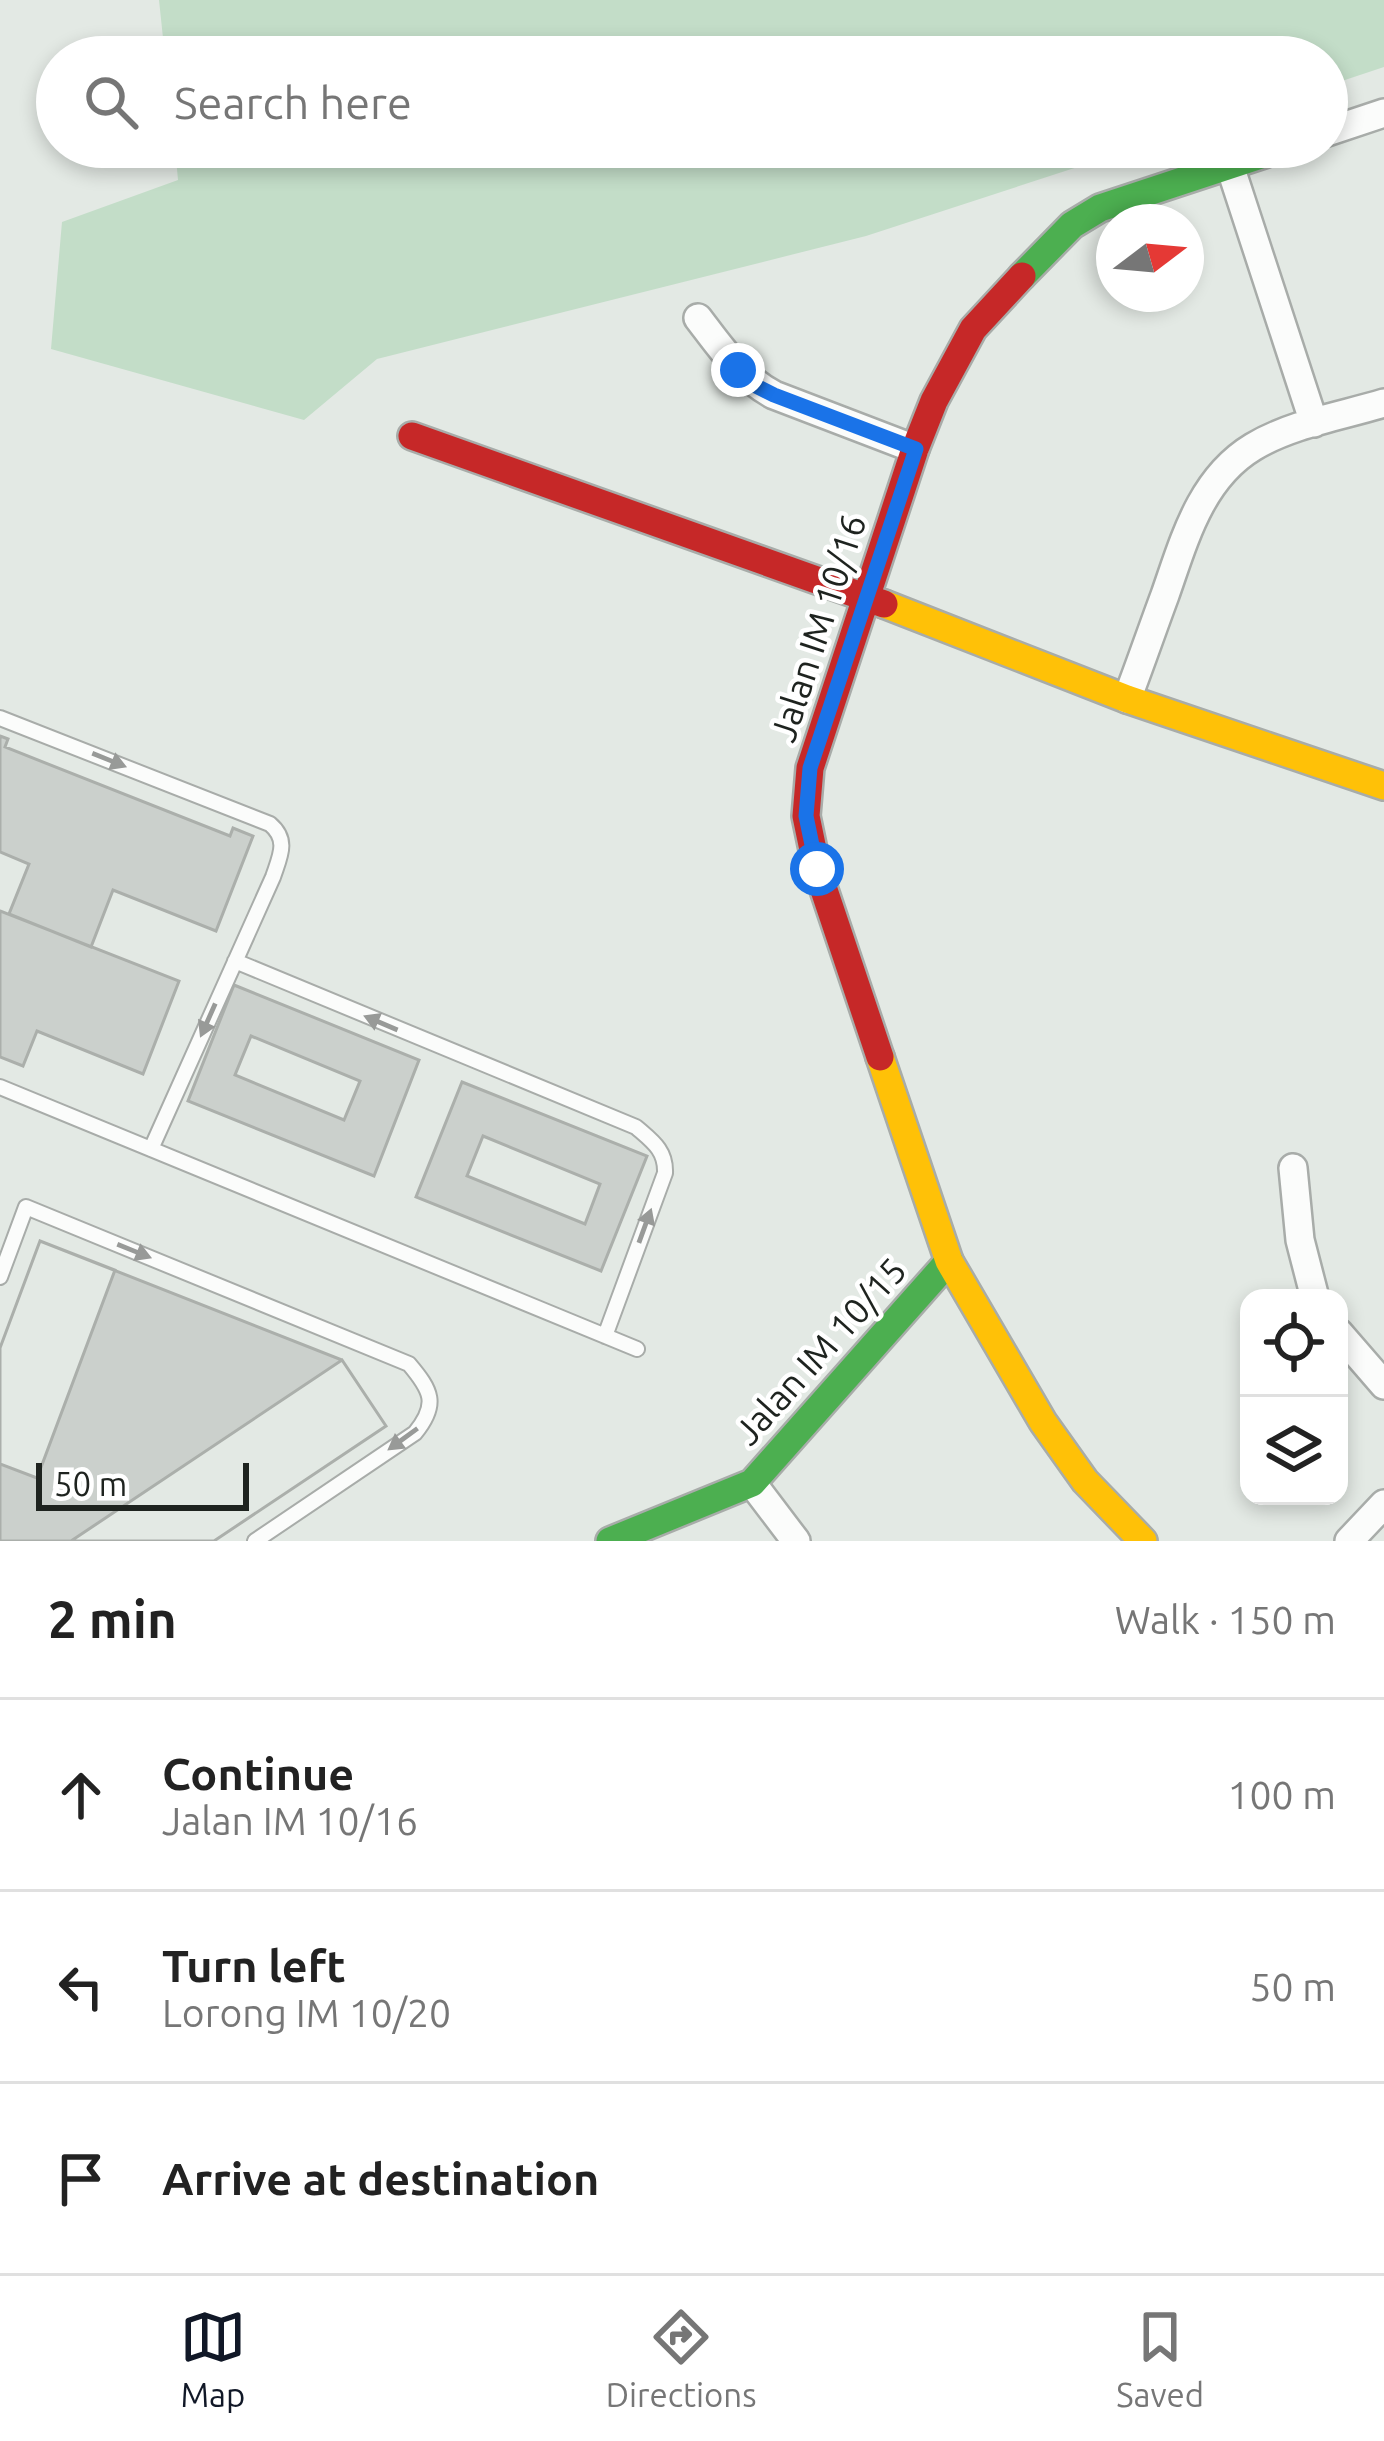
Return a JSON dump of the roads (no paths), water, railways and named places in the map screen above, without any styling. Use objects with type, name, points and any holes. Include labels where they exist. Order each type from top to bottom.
[{"type":"street","points":[[1348,125],[1384,112]]},
{"type":"street","name":"Jalan IM 10/16","points":[[1142,1541],[1084,1481],[1043,1422],[949,1261],[817,869],[806,816],[810,768],[916,449],[934,401],[973,329],[1072,225],[1113,202],[1224,168]]},
{"type":"street","points":[[1231,168],[1314,423]]},
{"type":"street","points":[[698,318],[754,385],[916,449]]},
{"type":"street","points":[[1127,700],[1190,524],[1205,494],[1226,469],[1250,448],[1278,435],[1384,404]]},
{"type":"street","points":[[412,436],[866,597],[1127,700],[1384,786]]},
{"type":"street","points":[[1293,1168],[1300,1240],[1313,1289]]},
{"type":"street","name":"Jalan IM 10/15","points":[[610,1541],[752,1483],[949,1261]]},
{"type":"street","points":[[1348,1343],[1384,1385]]},
{"type":"street","points":[[752,1483],[796,1541]]},
{"type":"street","points":[[1349,1541],[1384,1504]]},
{"type":"lane","points":[[0,718],[270,824],[279,832],[283,845],[278,861],[151,1149]]},
{"type":"lane","points":[[235,961],[636,1127],[659,1147],[664,1173],[605,1336]]},
{"type":"lane","points":[[0,1088],[637,1349]]},
{"type":"lane","points":[[0,1277],[26,1207],[409,1364],[426,1384],[430,1401],[428,1417],[415,1432],[255,1541]]}]
